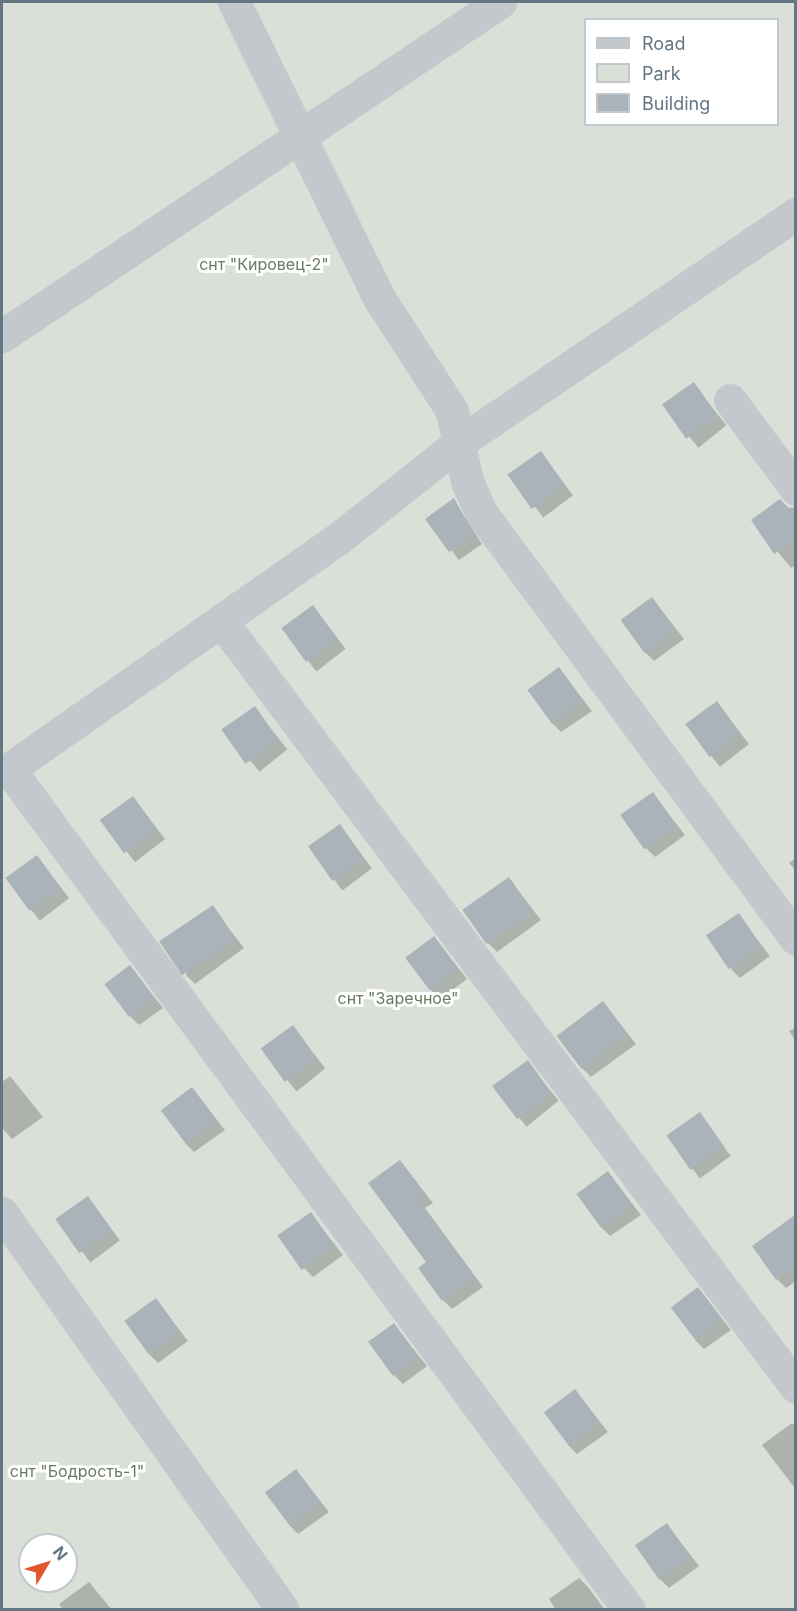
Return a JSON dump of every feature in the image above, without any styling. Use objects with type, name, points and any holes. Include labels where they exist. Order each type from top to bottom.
[{"type":"street","points":[[234,2],[302,137],[378,298],[452,411],[467,481],[482,514],[795,939]]},
{"type":"street","points":[[2,336],[302,137],[500,2]]},
{"type":"street","points":[[629,1610],[9,769],[339,538],[460,442],[795,214]]},
{"type":"street","points":[[730,400],[795,489]]},
{"type":"street","points":[[222,622],[795,1387]]},
{"type":"street","points":[[2,1213],[283,1610]]},
{"type":"green space","name":"снт \"Заречное\"","points":[[2,2],[795,2],[795,1609],[2,1610]]},
{"type":"building","points":[[694,382],[718,416],[686,439],[662,404]]},
{"type":"building","points":[[541,451],[565,485],[532,509],[507,475]]},
{"type":"building","points":[[454,498],[474,535],[449,552],[425,519]]},
{"type":"building","points":[[780,499],[795,515],[795,539],[774,554],[751,520]]},
{"type":"building","points":[[652,597],[676,630],[645,653],[620,620]]},
{"type":"building","points":[[313,605],[338,639],[306,662],[281,628]]},
{"type":"building","points":[[559,667],[584,701],[552,724],[527,690]]},
{"type":"building","points":[[717,701],[741,734],[710,757],[685,724]]},
{"type":"building","points":[[255,706],[279,740],[246,764],[221,730]]},
{"type":"building","points":[[653,792],[677,826],[644,849],[620,815]]},
{"type":"building","points":[[133,796],[157,829],[124,853],[100,820]]},
{"type":"building","points":[[340,824],[364,858],[332,881],[308,846]]},
{"type":"building","points":[[37,855],[61,888],[30,911],[5,878]]},
{"type":"building","points":[[509,877],[533,911],[486,944],[462,910]]},
{"type":"building","points":[[213,905],[236,939],[182,975],[159,941]]},
{"type":"building","points":[[739,913],[762,947],[729,969],[706,935]]},
{"type":"building","points":[[434,936],[459,969],[430,990],[405,958]]},
{"type":"building","points":[[130,965],[155,998],[129,1017],[104,984]]},
{"type":"building","points":[[603,1001],[628,1034],[581,1069],[557,1036]]},
{"type":"building","points":[[293,1025],[317,1058],[285,1082],[261,1049]]},
{"type":"building","points":[[528,1060],[550,1091],[549,1096],[517,1119],[492,1086]]},
{"type":"building","points":[[192,1087],[217,1120],[186,1143],[161,1110]]},
{"type":"building","points":[[700,1112],[724,1146],[691,1170],[666,1136]]},
{"type":"building","points":[[400,1160],[425,1193],[417,1199],[475,1277],[442,1301],[418,1268],[426,1262],[368,1183]]},
{"type":"building","points":[[608,1171],[633,1205],[601,1228],[576,1194]]},
{"type":"building","points":[[88,1196],[112,1230],[79,1253],[55,1219]]},
{"type":"building","points":[[311,1212],[335,1246],[302,1270],[277,1236]]},
{"type":"building","points":[[795,1215],[795,1266],[776,1280],[752,1246]]},
{"type":"building","points":[[698,1287],[723,1320],[696,1340],[671,1307]]},
{"type":"building","points":[[156,1298],[180,1331],[149,1354],[124,1321]]},
{"type":"building","points":[[394,1323],[419,1357],[393,1376],[368,1342]]},
{"type":"building","points":[[575,1389],[600,1422],[569,1445],[544,1412]]},
{"type":"building","points":[[296,1469],[321,1502],[290,1525],[265,1492]]},
{"type":"building","points":[[667,1523],[691,1557],[659,1580],[635,1545]]},
{"type":"park label","name":"снт \"Кировец-2\"","points":[[264,264]]},
{"type":"park label","name":"снт \"Бодрость-1\"","points":[[77,1471]]}]
